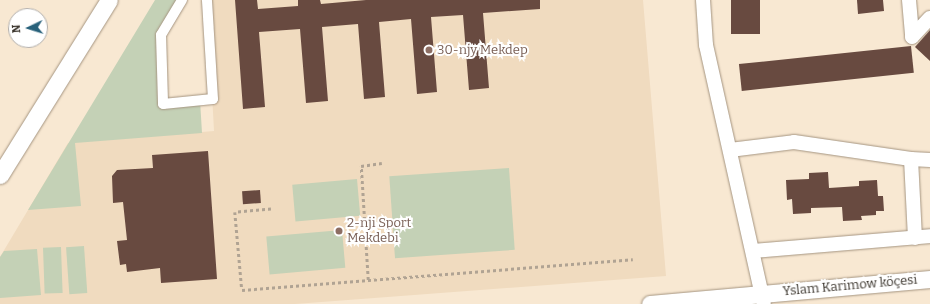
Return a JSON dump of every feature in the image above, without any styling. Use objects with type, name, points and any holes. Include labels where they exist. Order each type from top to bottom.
[{"type":"street","points":[[0,175],[109,0]]},
{"type":"street","points":[[182,0],[161,35],[162,104],[213,99],[207,0]]},
{"type":"street","points":[[703,0],[706,45],[764,299]]},
{"type":"street","points":[[909,0],[912,38],[930,18]]},
{"type":"street","points":[[730,150],[794,142],[911,159],[930,160]]},
{"type":"street","points":[[911,159],[916,238]]},
{"type":"street","points":[[753,251],[930,236]]},
{"type":"street","name":"Yslam Karimow köçesi","points":[[650,304],[764,299],[930,279]]},
{"type":"path","points":[[368,280],[361,166],[382,163]]},
{"type":"path","points":[[271,209],[235,212],[242,290],[633,259]]},
{"type":"shaded area","name":"2-nji Sport Mekdebi","points":[[207,0],[643,0],[666,276],[295,304],[0,304],[0,257],[68,143],[214,131]]},
{"type":"green space","points":[[155,0],[182,0],[161,35],[163,104],[200,100],[202,133],[75,143],[81,206],[28,210]]},
{"type":"green space","points":[[509,168],[515,250],[395,258],[389,176]]},
{"type":"green space","points":[[357,179],[360,216],[295,222],[292,185]]},
{"type":"green space","points":[[342,230],[345,268],[270,274],[266,237]]},
{"type":"green space","points":[[84,246],[87,293],[69,294],[66,247]]},
{"type":"green space","points":[[61,247],[63,293],[45,294],[43,248]]},
{"type":"green space","points":[[37,249],[41,295],[0,298],[0,257],[4,251]]},
{"type":"building","points":[[235,0],[257,0],[258,9],[298,6],[298,0],[320,0],[321,4],[366,0],[540,0],[540,9],[483,13],[489,88],[469,90],[463,15],[431,17],[437,92],[417,94],[411,19],[379,22],[385,97],[364,99],[358,24],[322,27],[328,101],[306,103],[300,29],[259,32],[265,107],[243,109]]},
{"type":"building","points":[[731,0],[760,0],[760,34],[731,34]]},
{"type":"building","points":[[857,0],[883,0],[884,11],[858,14]]},
{"type":"building","points":[[930,30],[930,61],[915,47]]},
{"type":"building","points":[[911,46],[914,73],[742,91],[739,64]]},
{"type":"building","points":[[208,151],[217,279],[161,283],[160,268],[127,272],[126,264],[120,265],[117,241],[127,240],[123,202],[113,203],[112,176],[117,170],[153,168],[152,155]]},
{"type":"building","points":[[828,172],[829,188],[859,186],[859,181],[877,180],[878,196],[883,196],[884,211],[876,211],[876,215],[861,216],[862,220],[843,221],[842,207],[811,208],[811,213],[793,214],[792,199],[787,200],[786,180],[809,179],[809,173]]},
{"type":"building","points":[[260,190],[261,203],[243,204],[242,191]]},
{"type":"place","name":"30-njy Mekdep","points":[[429,50]]},
{"type":"place","name":"2-nji Sport Mekdebi","points":[[339,231]]}]
